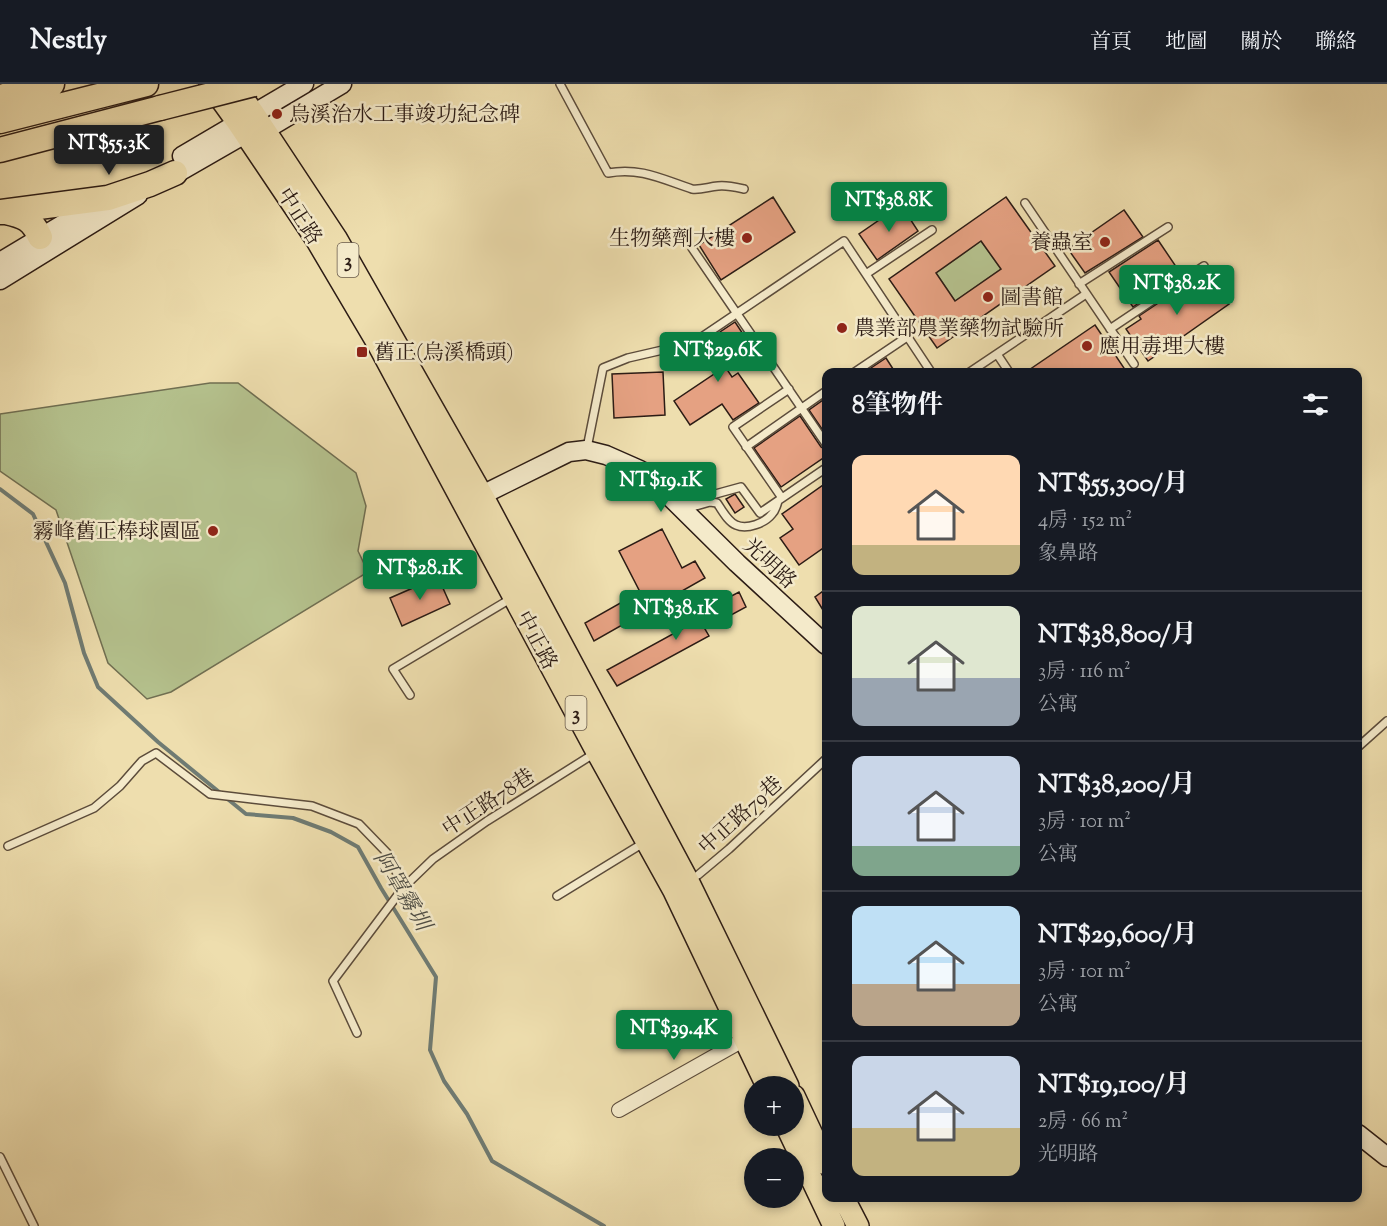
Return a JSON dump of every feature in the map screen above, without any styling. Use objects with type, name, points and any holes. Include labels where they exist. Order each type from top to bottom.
[{"type":"highway","points":[[0,98],[52,84]]},
{"type":"highway","points":[[0,121],[146,84]]},
{"type":"highway","points":[[0,150],[254,84]]},
{"type":"highway","points":[[2,211],[108,198],[176,173]]},
{"type":"highway","points":[[2,211],[19,215],[32,222],[40,237]]},
{"type":"main road","name":"中正路","points":[[210,84],[251,125]]},
{"type":"main road","name":"中正路","points":[[233,84],[251,125],[327,258],[474,500],[784,1076]]},
{"type":"main road","name":"中正路","points":[[474,500],[514,596],[597,752],[647,841],[681,886],[762,1076]]},
{"type":"main road","points":[[804,1117],[822,1156]]},
{"type":"main road","points":[[793,1136],[820,1178]]},
{"type":"main road","points":[[827,1202],[834,1226]]},
{"type":"main road","points":[[846,1202],[858,1226]]},
{"type":"street","points":[[0,262],[40,237],[86,218],[176,173],[251,125],[304,84]]},
{"type":"street","points":[[0,279],[86,218],[108,198],[251,125],[342,84]]},
{"type":"street","points":[[474,500],[569,452],[586,450]]},
{"type":"street","name":"光明路","points":[[586,450],[606,455],[640,470],[656,482],[822,641]]},
{"type":"street","points":[[619,1110],[745,1039]]},
{"type":"street","points":[[1362,1137],[1387,1157]]},
{"type":"lane","points":[[560,84],[608,173],[638,171],[692,189],[727,186],[744,189]]},
{"type":"lane","points":[[1025,203],[1134,364]]},
{"type":"lane","points":[[1079,284],[1168,227]]},
{"type":"lane","points":[[866,274],[932,230]]},
{"type":"lane","points":[[586,450],[603,368],[628,358],[693,343],[844,241],[927,368]]},
{"type":"lane","points":[[692,248],[822,438]]},
{"type":"lane","points":[[1110,329],[1204,266]]},
{"type":"lane","points":[[976,368],[1086,294]]},
{"type":"lane","points":[[861,368],[907,337]]},
{"type":"lane","points":[[997,354],[1007,368]]},
{"type":"lane","points":[[780,500],[733,427],[789,389]]},
{"type":"lane","points":[[746,447],[822,394]]},
{"type":"lane","points":[[680,507],[741,487],[760,513],[822,471]]},
{"type":"lane","points":[[680,507],[717,503],[734,524],[745,527],[767,519],[774,513],[780,500]]},
{"type":"lane","points":[[410,695],[393,669],[514,596]]},
{"type":"lane","points":[[1362,744],[1387,722]]},
{"type":"lane","name":"中正路78巷","points":[[357,1033],[333,981],[404,888],[433,859],[478,827],[597,752]]},
{"type":"lane","points":[[8,846],[94,808],[120,786],[142,760],[156,753],[210,794],[312,806],[360,824],[389,855],[404,888]]},
{"type":"lane","name":"中正路79巷","points":[[681,886],[729,849],[822,763]]},
{"type":"lane","points":[[557,896],[647,841]]},
{"type":"lane","points":[[0,1157],[34,1226]]},
{"type":"green space","points":[[981,241],[1001,269],[955,301],[936,273]]},
{"type":"green space","name":"霧峰舊正棒球園區","points":[[210,383],[238,383],[356,473],[366,506],[358,551],[368,572],[171,692],[147,699],[108,663],[56,510],[0,471],[0,414]]},
{"type":"building","name":"生物藥劑大樓","points":[[773,197],[795,232],[721,280],[699,245]]},
{"type":"building","points":[[1006,197],[1055,266],[937,348],[889,279]],"holes":[[[981,241],[1001,269],[955,301],[936,273]]]},
{"type":"building","points":[[901,205],[918,231],[877,260],[859,234]]},
{"type":"building","name":"養蟲室","points":[[1124,210],[1143,237],[1085,273],[1068,249]]},
{"type":"building","points":[[1158,240],[1181,274],[1133,307],[1109,272]]},
{"type":"building","points":[[1206,271],[1229,304],[1148,361],[1126,329],[1141,319],[1139,316]]},
{"type":"building","points":[[735,322],[745,337],[718,356],[732,377],[738,373],[759,403],[733,420],[722,404],[690,425],[674,401],[717,372],[699,346]]},
{"type":"building","name":"應用毒理大樓","points":[[1095,325],[1124,368],[1032,368]]},
{"type":"building","points":[[886,358],[892,368],[871,368]]},
{"type":"building","points":[[663,372],[665,415],[614,418],[612,374]]},
{"type":"building","points":[[822,401],[822,429],[809,410]]},
{"type":"building","points":[[800,416],[822,448],[822,459],[781,487],[754,448]]},
{"type":"building","points":[[822,486],[822,549],[799,565],[780,538],[793,529],[782,514]]},
{"type":"building","points":[[735,494],[744,507],[735,513],[726,499]]},
{"type":"building","points":[[662,529],[682,568],[695,561],[705,578],[594,641],[585,623],[640,592],[619,551]]},
{"type":"building","points":[[438,577],[450,604],[402,626],[390,598]]},
{"type":"building","points":[[739,592],[746,607],[705,629],[709,636],[617,686],[607,670],[704,617],[701,612]]},
{"type":"building","points":[[822,592],[822,608],[815,597]]},
{"type":"waterway","name":"阿罩霧圳","points":[[0,489],[33,514],[65,583],[84,653],[98,687],[158,742],[246,814],[293,818],[331,832],[358,847],[436,977],[430,1050],[444,1081],[467,1114],[492,1161],[604,1226]]},
{"type":"place","name":"烏溪治水工事竣功紀念碑","points":[[277,114]]},
{"type":"place","name":"生物藥劑大樓","points":[[747,238]]},
{"type":"place","name":"養蟲室","points":[[1105,242]]},
{"type":"place","name":"圖書館","points":[[988,297]]},
{"type":"place","name":"農業部農業藥物試驗所","points":[[842,328]]},
{"type":"place","name":"應用毒理大樓","points":[[1087,346]]},
{"type":"place","name":"舊正(烏溪橋頭)","points":[[362,352]]},
{"type":"place","name":"霧峰舊正棒球園區","points":[[213,531]]}]
